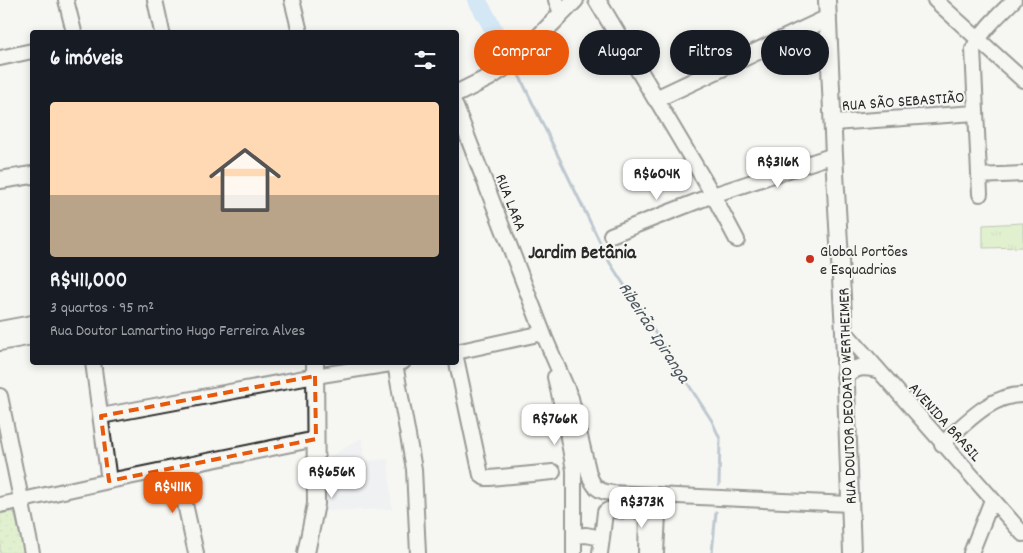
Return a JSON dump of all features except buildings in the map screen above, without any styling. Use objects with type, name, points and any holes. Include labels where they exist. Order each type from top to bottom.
[{"type":"main road","points":[[459,92],[490,77],[516,60],[559,6],[575,0]]},
{"type":"main road","points":[[597,0],[656,98],[828,18]]},
{"type":"main road","name":"RUA DOUTOR DEODATO WERTHEIMER","points":[[827,0],[844,331],[852,553]]},
{"type":"main road","points":[[0,180],[30,175]]},
{"type":"main road","points":[[846,376],[853,368],[860,366],[876,370]]},
{"type":"main road","points":[[306,553],[316,504],[315,369]]},
{"type":"street","points":[[66,0],[74,30]]},
{"type":"street","points":[[155,0],[159,30]]},
{"type":"street","points":[[292,0],[300,30]]},
{"type":"street","points":[[935,0],[1023,80]]},
{"type":"street","points":[[980,194],[973,49],[978,39],[1014,0]]},
{"type":"street","points":[[0,58],[30,51]]},
{"type":"street","points":[[656,98],[737,240]]},
{"type":"street","name":"RUA SÃO SEBASTIÃO","points":[[833,123],[975,113]]},
{"type":"street","name":"RUA LARA","points":[[459,115],[544,335]]},
{"type":"street","points":[[612,235],[713,195],[834,155]]},
{"type":"street","points":[[979,176],[1023,174]]},
{"type":"street","points":[[0,329],[30,323]]},
{"type":"street","name":"AVENIDA BRASIL","points":[[844,331],[876,370],[1023,534]]},
{"type":"street","points":[[459,351],[544,335]]},
{"type":"street","points":[[544,335],[571,398],[592,483],[597,489],[604,492],[659,496],[850,504]]},
{"type":"street","points":[[544,335],[563,410],[574,470],[574,553]]},
{"type":"street","points":[[0,343],[30,337]]},
{"type":"street","points":[[93,365],[109,481]]},
{"type":"street","points":[[100,416],[315,369],[371,365]]},
{"type":"street","points":[[399,365],[414,468],[418,553]]},
{"type":"street","points":[[457,365],[481,475],[485,478],[490,478],[553,472]]},
{"type":"street","points":[[942,444],[993,402],[1012,395],[1023,395]]},
{"type":"street","points":[[0,396],[32,553]]},
{"type":"street","points":[[0,505],[109,481],[316,440]]},
{"type":"street","points":[[176,468],[196,553]]},
{"type":"street","points":[[656,553],[659,496]]},
{"type":"street","points":[[970,553],[992,500]]},
{"type":"street","points":[[600,553],[604,512],[608,510],[646,511],[646,553]]},
{"type":"street","points":[[574,536],[586,535],[602,538]]},
{"type":"highlighted area","points":[[315,376],[316,439],[109,481],[101,416]]},
{"type":"shaded area","points":[[362,438],[364,461],[388,459],[392,509],[321,511],[324,504],[325,464],[322,461]]},
{"type":"green space","points":[[1023,223],[1023,247],[983,248],[983,225]]},
{"type":"green space","points":[[14,511],[24,553],[0,553],[0,514]]},
{"type":"waterway","name":"Ribeirão Ipiranga","points":[[477,0],[494,30]]},
{"type":"waterway","name":"Ribeirão Ipiranga","points":[[519,75],[610,263],[712,421],[720,439],[719,485]]},
{"type":"waterway","points":[[712,553],[716,512]]},
{"type":"place","name":"Global Portões e Esquadrias","points":[[810,259]]},
{"type":"district","name":"Jardim Betânia","points":[[582,251]]}]
